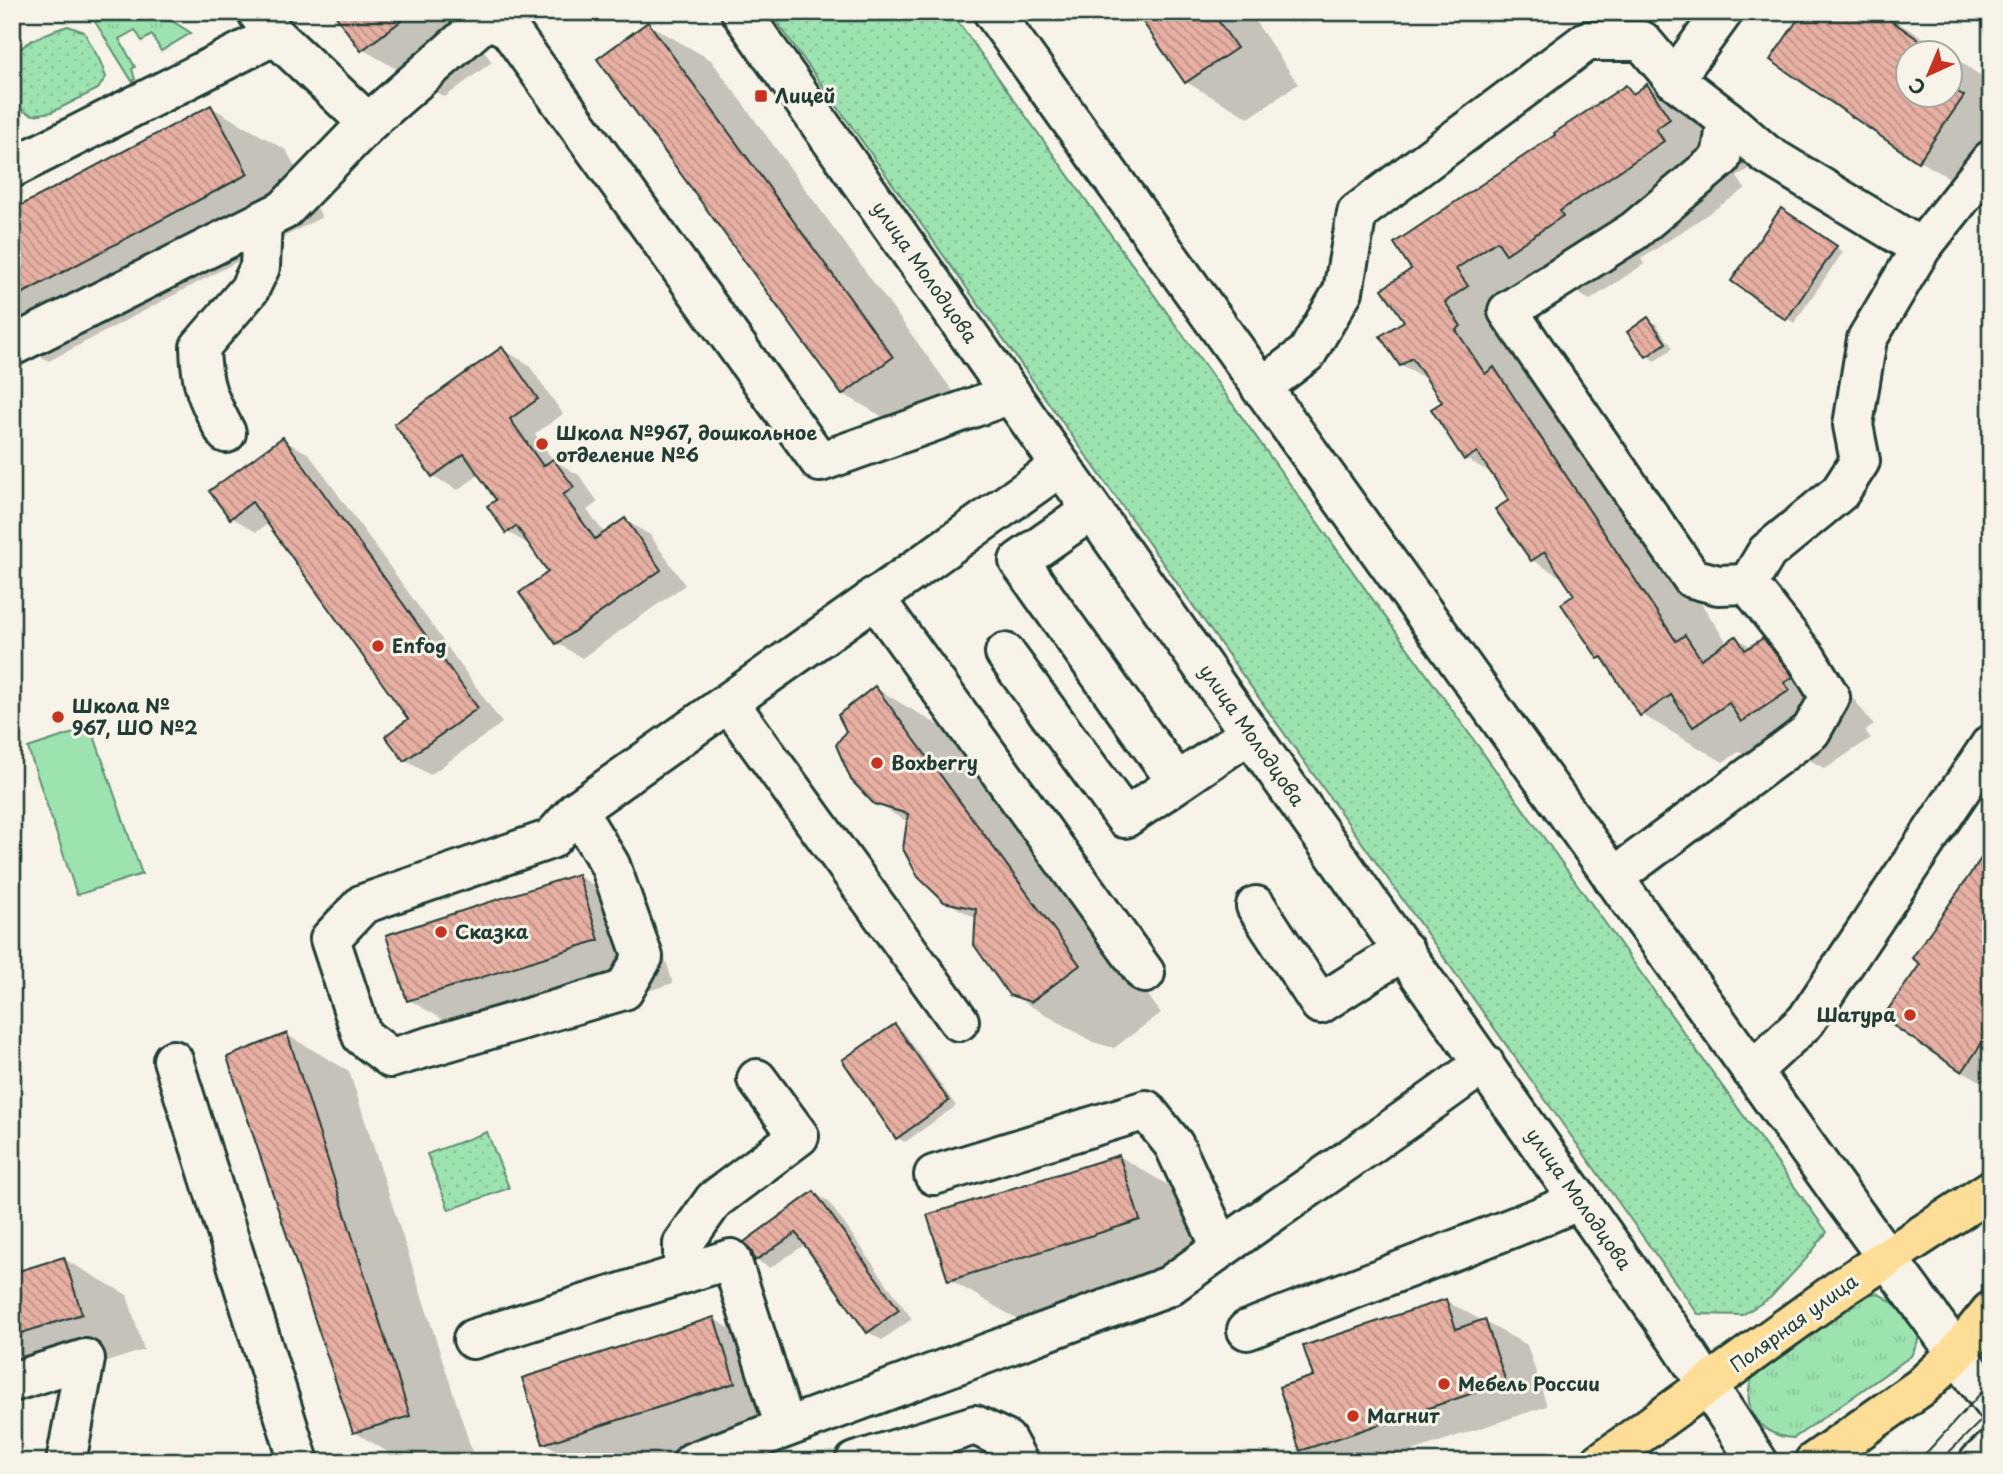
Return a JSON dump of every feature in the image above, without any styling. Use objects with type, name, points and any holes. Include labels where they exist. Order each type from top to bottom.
[{"type":"main road","name":"Полярная улица","points":[[1601,1462],[1886,1257],[1991,1189]]},
{"type":"main road","points":[[1814,1462],[1921,1387],[1956,1354],[1991,1311]]},
{"type":"street","name":"улица Молодцова","points":[[741,12],[1580,1200],[1758,1462]]},
{"type":"street","points":[[993,12],[1991,1401]]},
{"type":"street","points":[[1674,79],[1723,12]]},
{"type":"street","points":[[12,346],[284,210],[368,123],[484,16],[508,27],[820,461],[1011,394]]},
{"type":"street","points":[[12,168],[266,24],[368,123]]},
{"type":"street","points":[[1261,388],[1307,353],[1337,302],[1343,291],[1357,213],[1587,41],[1642,41],[1674,79],[1766,154],[1921,248]]},
{"type":"street","points":[[1727,120],[1721,158],[1634,231],[1508,311],[1692,578],[1718,585],[1748,584]]},
{"type":"street","points":[[1748,584],[1767,552],[1840,492],[1860,461],[1853,425],[1867,339],[1921,248],[1991,160]]},
{"type":"street","points":[[226,433],[206,394],[200,347],[249,290],[260,267],[262,221]]},
{"type":"street","points":[[577,810],[610,865],[643,957],[624,990],[391,1058],[362,1036],[330,939],[363,904],[551,839],[577,810],[1061,467]]},
{"type":"street","points":[[1092,510],[1019,561],[1177,782]]},
{"type":"street","points":[[1614,878],[1811,731],[1830,697],[1807,659],[1748,584]]},
{"type":"street","points":[[874,597],[1146,973]]},
{"type":"street","points":[[1005,653],[1125,818],[1250,733]]},
{"type":"street","points":[[729,703],[959,1021]]},
{"type":"street","points":[[1752,1071],[1806,1021],[1990,747]]},
{"type":"street","points":[[1256,906],[1320,1004],[1404,950]]},
{"type":"street","points":[[173,1060],[299,1462]]},
{"type":"street","points":[[693,1462],[1169,1286],[1221,1247],[1379,1140],[1483,1063]]},
{"type":"street","points":[[682,1274],[683,1244],[714,1200],[799,1136],[757,1079]]},
{"type":"street","points":[[934,1175],[1146,1110],[1174,1145],[1221,1247]]},
{"type":"street","points":[[1247,1330],[1580,1200]]},
{"type":"street","points":[[472,1339],[731,1259],[785,1427]]},
{"type":"street","points":[[12,1382],[85,1359],[66,1462]]},
{"type":"street","points":[[855,1462],[975,1424],[1006,1440],[1018,1462]]},
{"type":"street","points":[[1979,1462],[1991,1451]]},
{"type":"green space","points":[[89,12],[158,12],[191,33],[161,51],[152,35],[142,41],[135,30],[119,39],[135,67],[132,69],[135,79],[132,81]]},
{"type":"green space","points":[[770,12],[951,12],[1827,1232],[1770,1298],[1742,1315],[1698,1314]]},
{"type":"green space","points":[[68,26],[84,32],[100,61],[106,77],[98,89],[52,112],[33,115],[12,106],[11,71],[15,54],[36,38]]},
{"type":"green space","points":[[91,727],[142,874],[77,895],[28,748]]},
{"type":"green space","points":[[487,1132],[509,1188],[449,1210],[427,1154]]},
{"type":"green space","points":[[1877,1293],[1904,1311],[1915,1324],[1918,1340],[1911,1356],[1794,1438],[1771,1432],[1762,1426],[1755,1418],[1749,1399],[1753,1376],[1864,1296]]},
{"type":"building","points":[[333,12],[413,12],[361,51]]},
{"type":"building","points":[[1136,12],[1212,12],[1237,48],[1185,83]]},
{"type":"building","points":[[1803,12],[1879,12],[1916,38],[1895,38],[1895,108],[1956,108],[1918,162],[1770,60]]},
{"type":"building","points":[[648,22],[893,357],[842,395],[597,59]]},
{"type":"building","points":[[1647,84],[1670,119],[1656,129],[1664,141],[1560,211],[1563,216],[1506,254],[1497,241],[1456,269],[1468,286],[1445,302],[1461,326],[1456,330],[1485,374],[1494,367],[1676,641],[1685,635],[1701,659],[1736,636],[1745,650],[1763,638],[1789,671],[1793,677],[1784,683],[1790,690],[1741,722],[1729,703],[1693,727],[1671,695],[1640,716],[1602,657],[1598,659],[1561,604],[1574,595],[1545,552],[1531,561],[1495,509],[1509,500],[1477,452],[1464,460],[1431,409],[1442,402],[1412,358],[1400,366],[1380,336],[1404,321],[1382,289],[1411,269],[1394,243],[1626,85],[1633,94]]},
{"type":"building","points":[[211,105],[248,174],[12,299],[12,210]]},
{"type":"building","points":[[1781,208],[1837,246],[1786,320],[1731,281]]},
{"type":"building","points":[[1648,317],[1666,343],[1646,357],[1627,332]]},
{"type":"building","points":[[502,347],[538,399],[510,419],[543,466],[553,459],[574,487],[563,495],[595,539],[625,518],[661,570],[556,644],[519,593],[548,572],[516,526],[506,533],[487,506],[496,500],[464,454],[432,477],[394,424]]},
{"type":"building","points":[[283,437],[478,708],[404,761],[385,736],[408,719],[252,502],[230,519],[209,491]]},
{"type":"building","points":[[875,686],[1080,965],[1031,1002],[1009,995],[974,945],[976,909],[944,902],[918,877],[903,849],[908,814],[874,804],[851,780],[836,745],[846,731],[838,715]]},
{"type":"building","points":[[1991,844],[1991,1030],[1962,1072],[1882,1018],[1920,964],[1912,958]]},
{"type":"building","points":[[578,874],[599,940],[407,1001],[386,935]]},
{"type":"building","points":[[895,1024],[949,1101],[896,1139],[842,1060]]},
{"type":"building","points":[[287,1033],[410,1416],[353,1433],[227,1057]]},
{"type":"building","points":[[1119,1155],[1140,1220],[948,1281],[927,1215]]},
{"type":"building","points":[[814,1191],[899,1310],[867,1333],[796,1233],[755,1261],[744,1242]]},
{"type":"building","points":[[64,1257],[82,1314],[12,1336],[12,1273]]},
{"type":"building","points":[[1446,1299],[1456,1329],[1485,1319],[1506,1382],[1300,1451],[1279,1387],[1313,1376],[1303,1346]]},
{"type":"building","points":[[714,1317],[735,1383],[543,1444],[522,1378]]},
{"type":"tram line","points":[[1912,1462],[1928,1451],[1991,1382]]},
{"type":"tram line","points":[[1939,1462],[1991,1411]]},
{"type":"place","name":"Лицей","points":[[761,96]]},
{"type":"place","name":"Школа №967, дошкольное отделение №6","points":[[542,444]]},
{"type":"place","name":"Enfog","points":[[378,646]]},
{"type":"place","name":"Школа № 967, ШО №2","points":[[58,717]]},
{"type":"place","name":"Boxberry","points":[[877,763]]},
{"type":"place","name":"Сказка","points":[[441,932]]},
{"type":"place","name":"Шатура","points":[[1910,1015]]},
{"type":"place","name":"Мебель России","points":[[1444,1384]]},
{"type":"place","name":"Магнит","points":[[1353,1416]]}]
